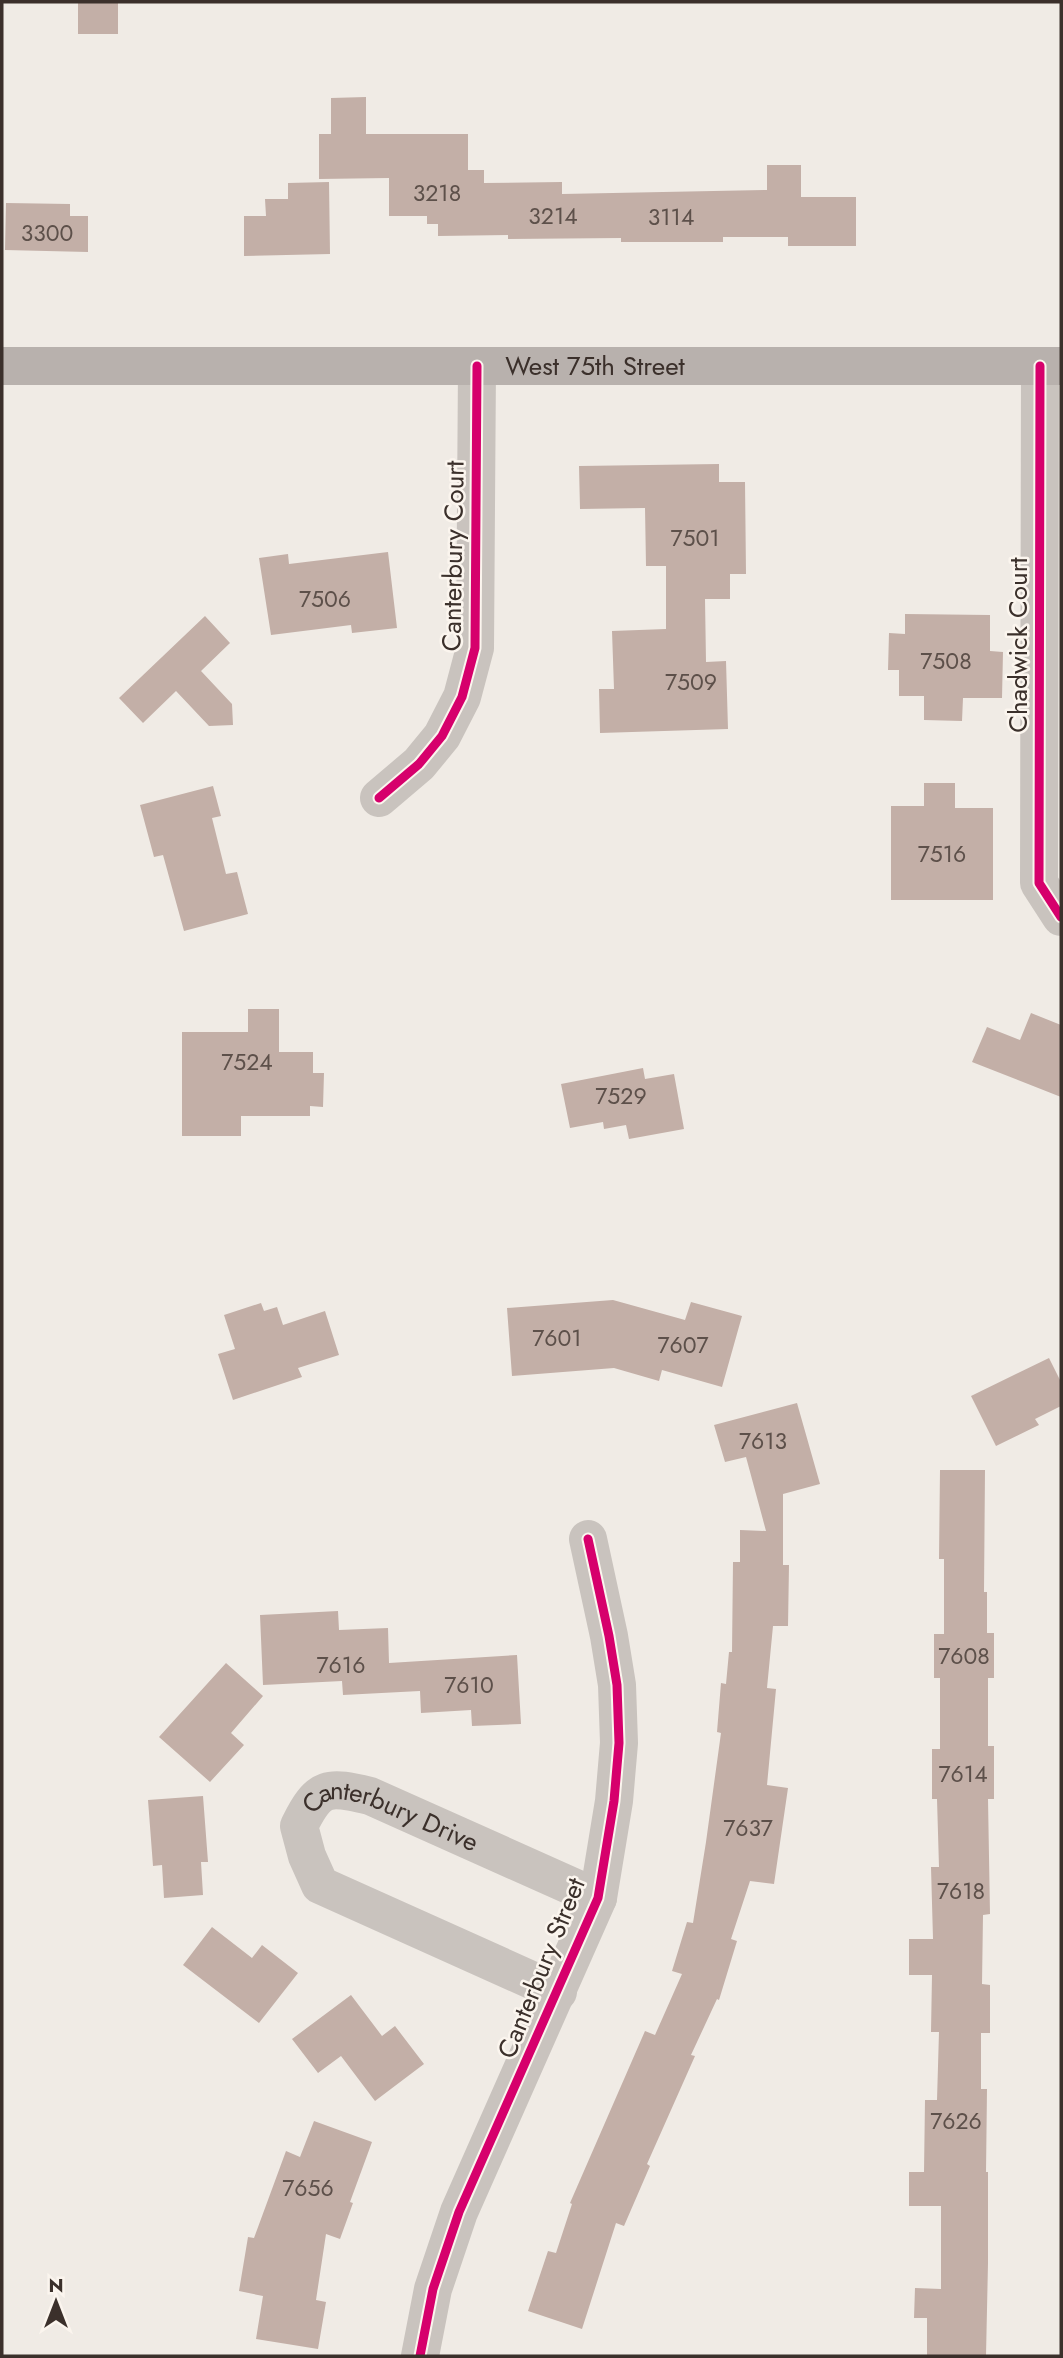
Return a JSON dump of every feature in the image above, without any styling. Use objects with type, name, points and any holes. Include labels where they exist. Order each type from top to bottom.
[{"type":"main road","name":"West 75th Street","points":[[2,366],[1050,366]]},
{"type":"street","name":"Canterbury Court","points":[[379,798],[419,764],[442,736],[462,697],[475,648],[477,366]]},
{"type":"street","name":"Chadwick Court","points":[[1050,366],[1039,883],[1061,917]]},
{"type":"street","name":"Canterbury Street","points":[[419,2356],[433,2289],[458,2213],[598,1898],[614,1801],[619,1743],[617,1685],[588,1539]]},
{"type":"street","name":"Canterbury Drive","points":[[558,1992],[320,1885],[307,1856],[299,1826],[311,1802],[324,1793],[340,1789],[370,1796],[598,1898]]},
{"type":"building","points":[[78,2],[118,2],[118,34],[78,34]]},
{"type":"building","points":[[366,97],[366,134],[468,134],[468,170],[484,170],[484,183],[562,182],[562,194],[767,190],[767,165],[801,165],[801,197],[856,197],[856,246],[788,246],[788,237],[723,237],[723,242],[621,242],[621,238],[508,239],[508,235],[438,236],[438,224],[427,224],[427,216],[389,216],[389,178],[319,179],[319,134],[331,134],[331,98]]},
{"type":"building","points":[[329,182],[330,254],[244,256],[244,216],[266,216],[265,199],[288,199],[288,183]]},
{"type":"building","points":[[6,203],[70,204],[70,216],[88,216],[88,252],[5,250]]},
{"type":"building","points":[[719,464],[719,482],[745,482],[746,574],[730,574],[730,599],[705,599],[706,662],[726,661],[728,729],[600,733],[599,689],[614,689],[612,631],[666,629],[666,566],[646,566],[645,508],[580,509],[579,466]]},
{"type":"building","points":[[388,552],[397,628],[352,633],[351,625],[271,635],[259,558],[288,554],[289,564]]},
{"type":"building","points":[[905,614],[990,615],[990,651],[1003,652],[1002,698],[963,698],[962,721],[924,720],[924,696],[899,696],[899,670],[888,670],[889,633],[905,634]]},
{"type":"building","points":[[205,616],[230,643],[201,671],[232,704],[233,725],[209,726],[176,691],[143,723],[119,698]]},
{"type":"building","points":[[924,783],[955,783],[955,808],[993,808],[993,900],[891,900],[891,806],[924,806]]},
{"type":"building","points":[[213,786],[221,816],[212,818],[226,874],[237,872],[248,914],[184,931],[163,855],[154,857],[140,805]]},
{"type":"building","points":[[248,1009],[279,1009],[279,1052],[313,1052],[313,1073],[324,1073],[323,1107],[310,1106],[310,1116],[241,1116],[241,1136],[182,1136],[182,1032],[248,1032]]},
{"type":"building","points":[[1031,1013],[1061,1025],[1061,1097],[972,1062],[987,1027],[1020,1040]]},
{"type":"building","points":[[643,1068],[645,1079],[674,1074],[684,1129],[629,1139],[626,1125],[604,1129],[603,1122],[570,1128],[561,1084]]},
{"type":"building","points":[[613,1300],[685,1320],[691,1302],[742,1316],[722,1387],[662,1370],[659,1381],[614,1368],[512,1376],[507,1308]]},
{"type":"building","points":[[261,1303],[264,1311],[277,1307],[283,1325],[325,1311],[339,1355],[298,1368],[302,1377],[233,1400],[218,1354],[235,1349],[224,1315]]},
{"type":"building","points":[[1049,1358],[1061,1382],[1061,1406],[1035,1419],[1039,1425],[996,1446],[971,1396]]},
{"type":"building","points":[[797,1403],[820,1484],[783,1494],[783,1565],[789,1565],[788,1626],[773,1626],[767,1688],[776,1689],[767,1785],[788,1788],[774,1884],[750,1881],[731,1939],[737,1941],[719,2000],[717,1999],[691,2055],[695,2056],[647,2164],[650,2166],[624,2226],[616,2223],[582,2329],[528,2311],[548,2251],[556,2253],[572,2204],[570,2203],[645,2031],[655,2035],[682,1974],[672,1971],[687,1922],[693,1923],[706,1842],[721,1733],[717,1732],[721,1683],[726,1684],[729,1652],[732,1652],[733,1562],[740,1562],[740,1530],[766,1531],[746,1457],[725,1462],[714,1425]]},
{"type":"building","points":[[940,1470],[985,1470],[984,1592],[987,1592],[987,1633],[994,1633],[994,1678],[988,1678],[988,1746],[994,1746],[994,1799],[988,1799],[990,1914],[983,1915],[982,1984],[990,1985],[990,2033],[981,2033],[981,2089],[987,2089],[986,2356],[927,2356],[927,2318],[914,2318],[915,2288],[941,2289],[941,2206],[909,2206],[909,2172],[924,2172],[925,2100],[937,2100],[939,2032],[931,2032],[932,1975],[909,1975],[909,1939],[933,1939],[931,1867],[939,1867],[937,1799],[932,1799],[932,1749],[940,1749],[940,1678],[934,1678],[934,1634],[944,1634],[944,1559],[939,1559]]},
{"type":"building","points":[[338,1611],[339,1630],[388,1628],[389,1663],[517,1655],[521,1724],[472,1726],[471,1710],[421,1713],[420,1691],[343,1695],[342,1681],[263,1685],[260,1615]]},
{"type":"building","points":[[226,1663],[263,1696],[231,1733],[244,1745],[210,1782],[159,1737]]},
{"type":"building","points":[[203,1796],[208,1862],[201,1862],[203,1895],[164,1898],[162,1865],[153,1866],[148,1800]]},
{"type":"building","points":[[212,1927],[252,1958],[262,1945],[298,1973],[259,2023],[183,1965]]},
{"type":"building","points":[[351,1995],[382,2036],[395,2026],[424,2064],[375,2101],[341,2056],[318,2073],[292,2039]]},
{"type":"building","points":[[314,2121],[372,2142],[340,2239],[326,2234],[316,2300],[326,2302],[318,2349],[256,2339],[263,2296],[239,2291],[248,2237],[254,2238],[286,2151],[300,2157]]},
{"type":"cycle path","points":[[379,798],[419,764],[442,736],[462,697],[475,648],[477,366]]},
{"type":"cycle path","points":[[1040,366],[1039,883],[1061,917]]},
{"type":"cycle path","points":[[420,2356],[433,2289],[459,2212],[598,1898],[614,1801],[619,1743],[617,1685],[588,1539]]}]
